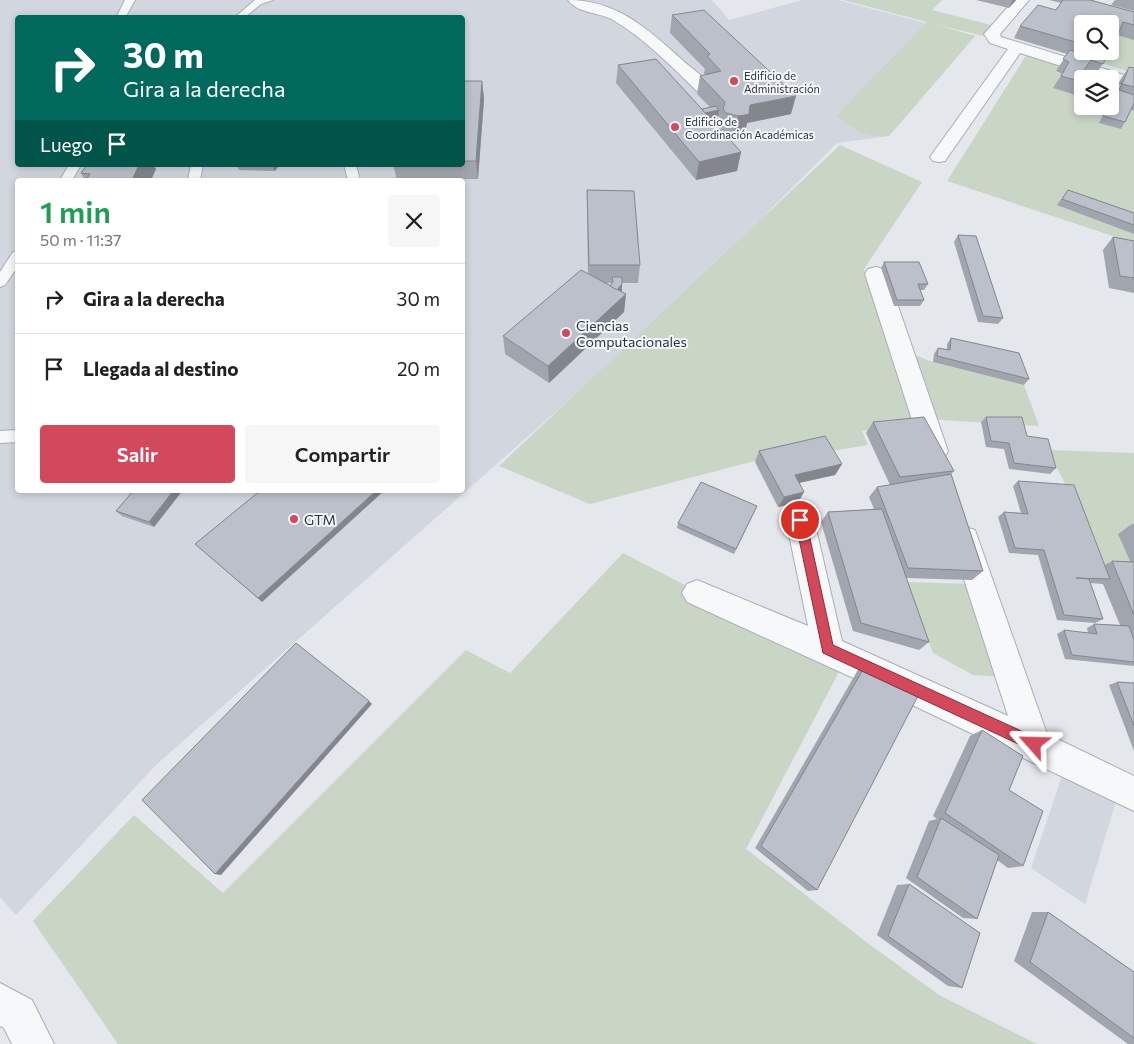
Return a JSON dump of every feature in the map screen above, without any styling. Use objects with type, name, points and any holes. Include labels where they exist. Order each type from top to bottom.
[{"type":"street","points":[[575,0],[591,8],[614,7],[704,88]]},
{"type":"street","points":[[1022,0],[992,34],[995,40],[1134,83]]},
{"type":"street","points":[[939,157],[1017,48]]},
{"type":"street","points":[[876,274],[942,472]]},
{"type":"street","points":[[958,519],[1034,744]]},
{"type":"street","points":[[800,520],[828,648]]},
{"type":"street","points":[[697,593],[828,648],[1034,744],[1134,794]]},
{"type":"street","points":[[0,1003],[18,1014],[34,1044]]},
{"type":"lane","points":[[122,15],[130,0]]},
{"type":"lane","points":[[242,15],[260,1]]},
{"type":"lane","points":[[67,178],[74,167]]},
{"type":"lane","points":[[0,282],[15,260]]},
{"type":"lane","points":[[0,438],[15,436]]},
{"type":"shaded area","points":[[0,0],[712,0],[729,20],[802,0],[838,0],[975,36],[889,136],[837,143],[663,317],[465,492],[465,178],[15,178],[15,493],[464,493],[156,765],[16,915],[0,897]]},
{"type":"shaded area","points":[[1065,767],[1117,798],[1085,904],[1031,868]]},
{"type":"green space","points":[[843,0],[942,0],[932,10],[991,25],[984,36],[934,24],[975,36],[889,136],[867,134],[850,126],[837,116],[927,22]]},
{"type":"green space","points":[[1119,35],[1134,39],[1134,73],[1097,62],[1098,60],[1119,60]]},
{"type":"green space","points":[[1029,51],[1063,62],[1056,72],[1062,74],[1054,88],[1074,94],[1074,115],[1119,115],[1119,108],[1134,111],[1134,243],[947,181]]},
{"type":"green space","points":[[840,145],[922,182],[864,269],[921,423],[862,431],[868,445],[826,452],[820,444],[590,504],[499,466]]},
{"type":"green space","points":[[901,350],[933,362],[1024,385],[1039,426],[927,419]]},
{"type":"green space","points":[[1048,450],[1134,453],[1134,571],[1098,570],[1068,490]]},
{"type":"green space","points":[[623,553],[842,666],[746,849],[865,941],[939,995],[1037,1044],[118,1044],[33,921],[134,815],[223,893],[466,650],[510,673]]},
{"type":"green space","points":[[905,582],[974,584],[1004,677],[973,675],[933,653]]},
{"type":"building","points":[[1063,0],[1090,0],[1134,12],[1134,25],[1123,22],[1119,31],[1119,15],[1074,15],[1074,42],[1020,26],[1038,5],[1056,10]]},
{"type":"building","points":[[704,10],[796,96],[750,105],[749,114],[745,115],[738,116],[726,113],[723,109],[725,102],[700,76],[721,71],[707,56],[710,54],[672,15]]},
{"type":"building","points":[[1070,50],[1074,51],[1074,60],[1091,60],[1084,70],[1074,70],[1074,80],[1061,76],[1069,62],[1063,59]]},
{"type":"building","points":[[656,59],[741,152],[699,162],[618,65]]},
{"type":"building","points":[[1091,60],[1105,60],[1103,64]]},
{"type":"building","points":[[1129,67],[1134,68],[1134,87],[1122,84]]},
{"type":"building","points":[[465,81],[482,81],[476,161],[465,161]]},
{"type":"building","points":[[1119,90],[1134,95],[1134,103],[1125,122],[1103,116],[1119,115]]},
{"type":"building","points":[[716,106],[719,110],[705,113],[702,109]]},
{"type":"building","points":[[86,167],[138,167],[133,178],[87,178],[90,174],[81,173]]},
{"type":"building","name":"Ciencias Computacionales","points":[[587,190],[634,191],[640,265],[589,265]]},
{"type":"building","points":[[1068,190],[1134,213],[1134,225],[1062,199]]},
{"type":"building","points":[[958,235],[976,236],[1003,318],[983,316]]},
{"type":"building","points":[[1113,237],[1134,241],[1134,278],[1120,276]]},
{"type":"building","points":[[884,262],[919,262],[928,284],[918,284],[924,300],[897,300]]},
{"type":"building","name":"Ciencias Computacionales","points":[[581,270],[626,294],[548,366],[503,336]]},
{"type":"building","points":[[612,277],[622,277],[622,284],[617,290],[610,286],[613,282]]},
{"type":"building","points":[[951,338],[1019,353],[1029,379],[937,356],[938,348],[950,350]]},
{"type":"building","points":[[924,417],[954,471],[900,477],[873,422]]},
{"type":"building","points":[[986,417],[1022,417],[1027,436],[1048,439],[1056,468],[1014,463],[1009,443],[991,441]]},
{"type":"building","points":[[825,436],[842,464],[795,475],[804,492],[784,497],[759,451]]},
{"type":"building","points":[[951,474],[983,571],[908,568],[877,487]]},
{"type":"building","points":[[1018,481],[1074,485],[1110,579],[1076,578],[1089,579],[1103,619],[1064,615],[1044,550],[1015,548],[1004,512],[1028,514]]},
{"type":"building","points":[[701,482],[757,506],[736,549],[678,523]]},
{"type":"building","points":[[131,493],[172,493],[149,522],[116,511]]},
{"type":"building","name":"GTM","points":[[257,493],[374,493],[258,598],[195,544]]},
{"type":"building","points":[[882,509],[929,642],[861,623],[828,512]]},
{"type":"building","points":[[1112,561],[1134,562],[1134,615]]},
{"type":"building","points":[[1094,624],[1129,626],[1134,640],[1134,662],[1072,655],[1064,630],[1097,634]]},
{"type":"building","points":[[296,643],[369,701],[215,874],[142,800]]},
{"type":"building","points":[[868,661],[919,694],[817,890],[761,846]]},
{"type":"building","points":[[1117,682],[1134,683],[1134,726]]},
{"type":"building","points":[[982,730],[1023,756],[1009,790],[1043,811],[1023,866],[945,813]]},
{"type":"building","points":[[941,818],[999,855],[977,919],[917,877]]},
{"type":"building","points":[[909,884],[980,933],[962,988],[888,936]]},
{"type":"building","points":[[1048,912],[1134,972],[1134,1038],[1030,962]]},
{"type":"place","name":"Edificio de Administración","points":[[734,81]]},
{"type":"place","name":"Edificio de Coordinación Académicas","points":[[675,127]]},
{"type":"place","name":"Ciencias Computacionales","points":[[566,333]]},
{"type":"place","name":"GTM","points":[[294,519]]},
{"type":"route","points":[[800,520],[828,648],[1034,744]]}]
